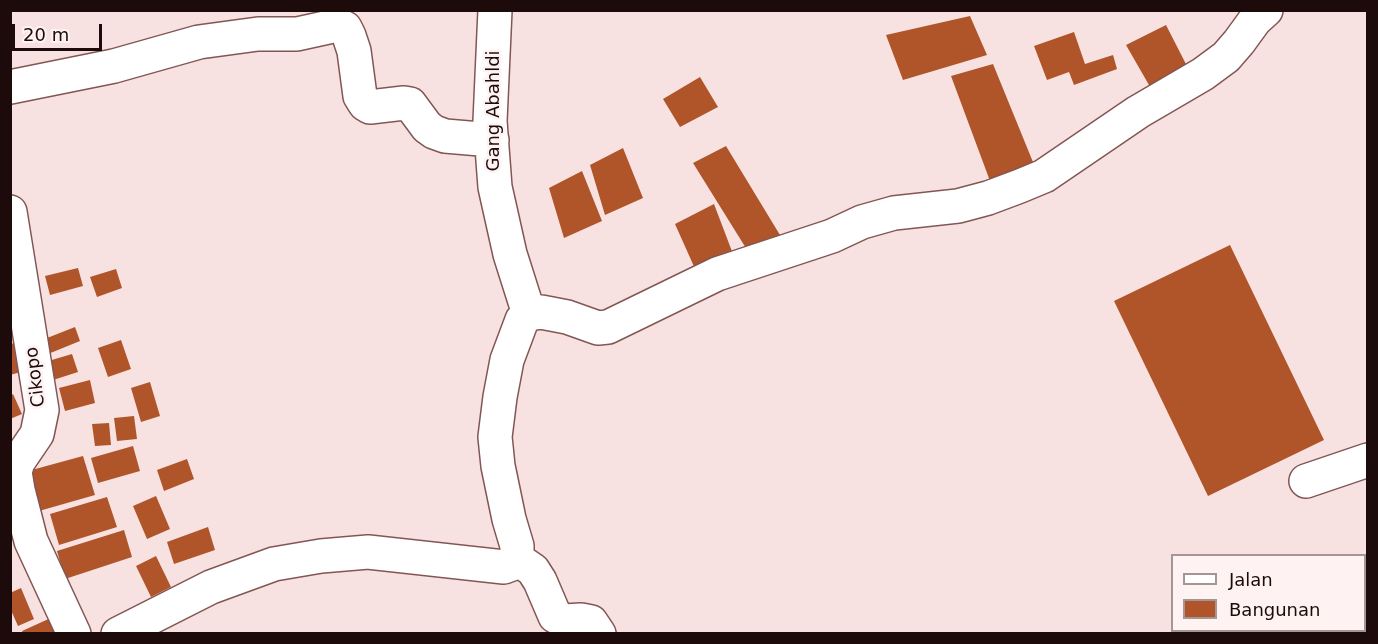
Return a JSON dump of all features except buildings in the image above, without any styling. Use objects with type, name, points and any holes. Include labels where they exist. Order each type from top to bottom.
[{"type":"street","name":"Gang Abahldi","points":[[495,10],[490,121],[495,187],[510,254],[529,314]]},
{"type":"street","points":[[118,633],[211,586],[274,564],[321,556],[368,552],[504,567],[512,564],[517,559],[518,546],[509,519],[498,466],[495,437],[507,360],[522,320],[529,314],[541,312],[567,317],[598,328],[608,327],[717,274],[832,236],[862,222],[894,213],[958,206],[1020,186],[1044,176],[1138,112],[1203,74],[1226,57],[1255,20],[1266,10]]},
{"type":"street","points":[[10,87],[114,66],[199,42],[258,34],[297,34],[338,25],[345,28],[354,51],[360,96],[364,104],[370,107],[410,104],[427,128],[434,132],[445,136],[492,140]]},
{"type":"street","name":"Cikopo","points":[[10,212],[42,410],[37,434],[13,472],[31,541],[74,633]]},
{"type":"street","points":[[1306,481],[1368,460]]},
{"type":"street","points":[[517,559],[533,570],[555,616],[564,621],[591,622],[599,633]]}]
